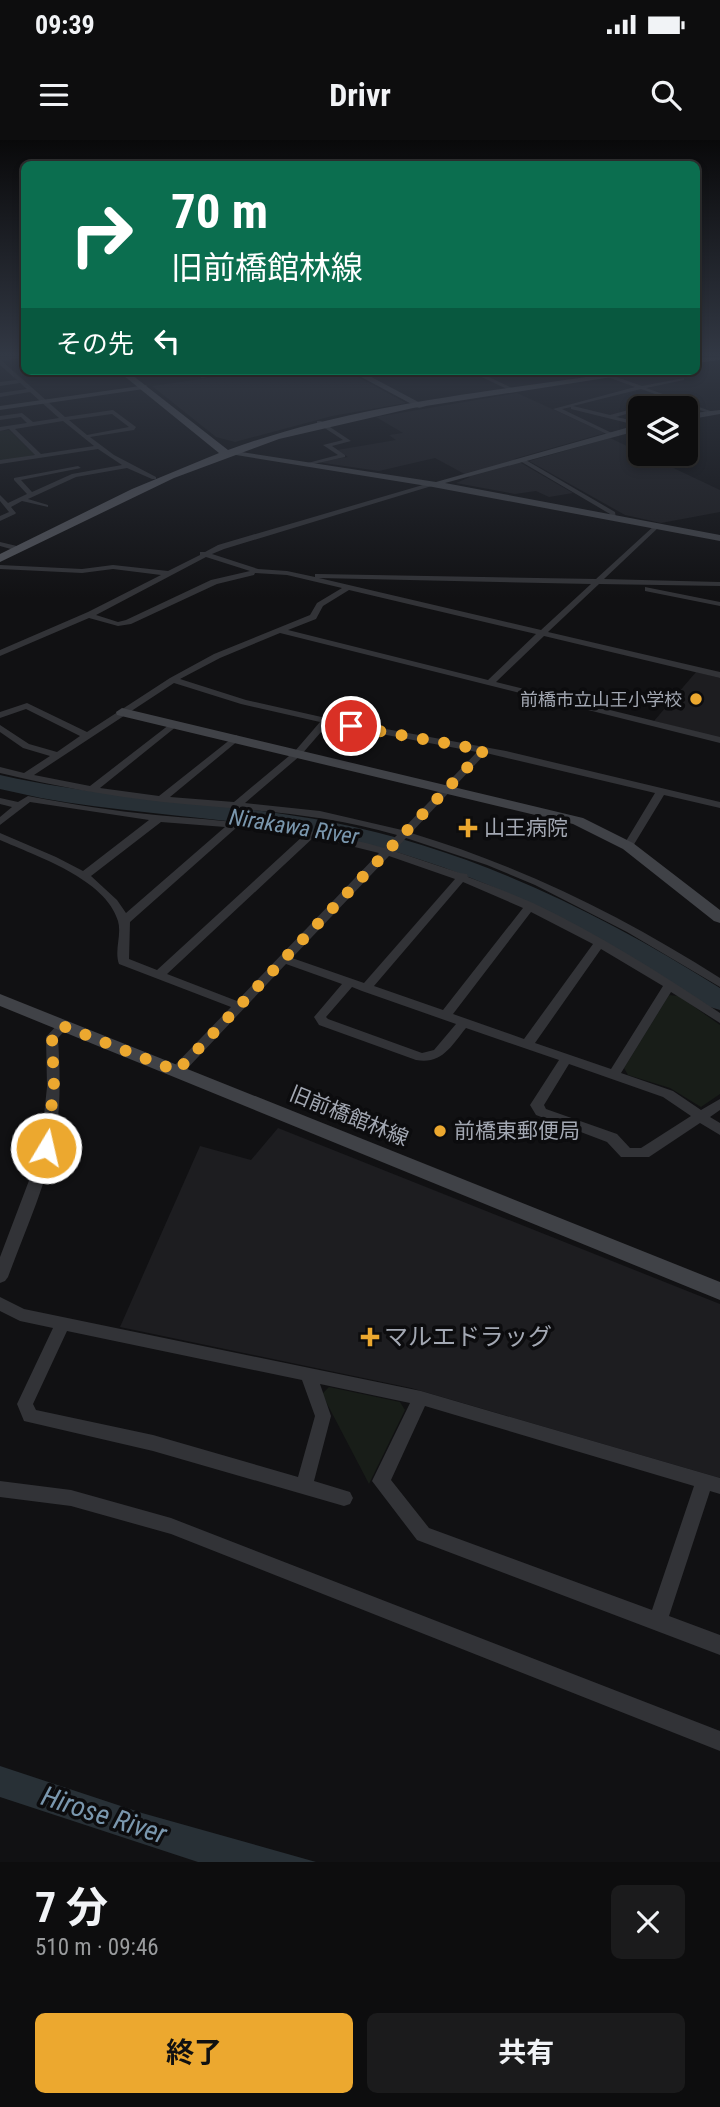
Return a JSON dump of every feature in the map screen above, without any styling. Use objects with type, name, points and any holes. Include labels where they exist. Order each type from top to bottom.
[{"type":"main road","points":[[206,437],[224,452]]},
{"type":"main road","points":[[0,559],[7,548],[155,478],[224,452],[275,437]]},
{"type":"main road","points":[[7,548],[224,452]]},
{"type":"street","points":[[20,437],[40,456]]},
{"type":"street","points":[[89,437],[126,466],[155,478]]},
{"type":"street","points":[[306,465],[343,456],[326,445],[348,441],[342,437]]},
{"type":"street","points":[[0,653],[88,615],[201,555],[259,534],[604,437]]},
{"type":"street","points":[[0,462],[100,447]]},
{"type":"street","points":[[224,452],[433,484],[720,538]]},
{"type":"street","points":[[522,460],[613,513],[613,518]]},
{"type":"street","points":[[7,506],[75,475],[126,466]]},
{"type":"street","points":[[31,494],[16,479],[81,468],[87,473]]},
{"type":"street","points":[[0,498],[13,513],[0,519]]},
{"type":"street","points":[[21,499],[46,506]]},
{"type":"street","points":[[489,683],[657,526]]},
{"type":"street","points":[[201,555],[251,573],[296,576],[720,584]]},
{"type":"street","points":[[201,555],[257,571],[296,576],[720,675]]},
{"type":"street","points":[[0,567],[82,570],[113,567],[167,573]]},
{"type":"street","points":[[88,615],[118,624],[128,622],[214,582],[251,573]]},
{"type":"street","points":[[628,583],[720,604]]},
{"type":"street","points":[[26,776],[173,680],[217,656],[313,617],[320,605],[346,589]]},
{"type":"street","points":[[281,631],[720,740]]},
{"type":"street","points":[[173,680],[244,702],[327,721],[484,750],[720,805]]},
{"type":"street","points":[[0,715],[27,706],[85,735]]},
{"type":"street","points":[[122,712],[449,788],[578,821],[628,846],[720,918]]},
{"type":"street","points":[[235,806],[299,753],[327,721]]},
{"type":"street","points":[[90,790],[174,724]]},
{"type":"street","points":[[0,728],[26,746],[57,755]]},
{"type":"street","points":[[161,799],[236,738]]},
{"type":"street","points":[[177,1071],[237,1005],[389,852],[484,750]]},
{"type":"street","points":[[0,770],[90,790],[340,818],[404,836],[532,879],[668,948],[720,983]]},
{"type":"street","points":[[628,846],[660,793]]},
{"type":"street","points":[[0,822],[28,799],[159,818],[234,824],[310,835],[389,852],[463,876],[530,906],[600,942],[670,984],[720,1019]]},
{"type":"street","points":[[0,801],[20,806]]},
{"type":"street","points":[[84,876],[159,818]]},
{"type":"street","points":[[125,920],[234,824]]},
{"type":"street","points":[[160,974],[310,835]]},
{"type":"street","points":[[0,836],[84,876],[103,891],[125,920],[123,961],[237,1005]]},
{"type":"street","points":[[366,988],[463,876]]},
{"type":"street","points":[[446,1015],[530,906]]},
{"type":"street","points":[[528,1043],[600,942]]},
{"type":"street","points":[[284,959],[668,1094],[720,1130]]},
{"type":"street","points":[[350,982],[320,1017],[323,1022],[421,1058],[438,1054],[465,1021]]},
{"type":"street","points":[[614,1073],[670,984]]},
{"type":"street","name":"旧前橋館林線","points":[[0,1000],[720,1291]]},
{"type":"street","points":[[0,1277],[44,1153],[54,1087],[52,1037],[63,1026]]},
{"type":"street","points":[[567,1057],[537,1105],[541,1112],[612,1138],[626,1153],[644,1153],[720,1104]]},
{"type":"street","points":[[0,1303],[20,1315],[421,1398],[712,1484],[658,1621]]},
{"type":"street","points":[[63,1324],[25,1404],[30,1416],[153,1443],[344,1498]]},
{"type":"street","points":[[304,1486],[323,1416],[308,1375]]},
{"type":"street","points":[[421,1398],[381,1481],[423,1534],[720,1645]]},
{"type":"street","points":[[0,1489],[71,1499],[171,1526],[720,1741]]},
{"type":"shaded area","points":[[0,437],[17,437],[35,455],[0,461]]},
{"type":"shaded area","points":[[217,437],[252,437],[235,442]]},
{"type":"shaded area","points":[[392,437],[590,437],[514,459],[573,493],[549,497],[536,491],[515,494],[456,483],[470,477],[435,458],[379,471],[316,462],[348,457],[337,450],[396,440]]},
{"type":"shaded area","points":[[610,438],[628,447],[628,466],[669,466],[720,490],[720,512],[661,523],[625,515],[529,461]]},
{"type":"shaded area","name":"前橋市立山王小学校","points":[[696,672],[720,678],[720,738],[654,721]]},
{"type":"shaded area","points":[[669,995],[679,996],[720,1025],[720,1094],[701,1107],[670,1088],[628,1075],[624,1068]]},
{"type":"shaded area","points":[[278,1128],[720,1304],[720,1478],[411,1388],[120,1327],[200,1146],[251,1160]]},
{"type":"shaded area","points":[[329,1387],[400,1402],[405,1410],[369,1484],[322,1394]]},
{"type":"water","name":"Hirose River","points":[[0,1766],[142,1813],[316,1862],[198,1862],[0,1797]]},
{"type":"waterway","name":"Nirakawa River","points":[[0,782],[123,804],[289,822],[383,841],[435,856],[485,874],[581,918],[720,1001]]},
{"type":"place","name":"前橋市立山王小学校","points":[[696,699]]},
{"type":"place","name":"山王病院","points":[[468,828]]},
{"type":"place","name":"前橋東郵便局","points":[[440,1131]]},
{"type":"place","name":"マルエドラッグ","points":[[370,1337]]},
{"type":"route","points":[[46,1148],[54,1087],[52,1037],[63,1026],[177,1071],[237,1005],[415,826],[484,750],[351,726]]}]
